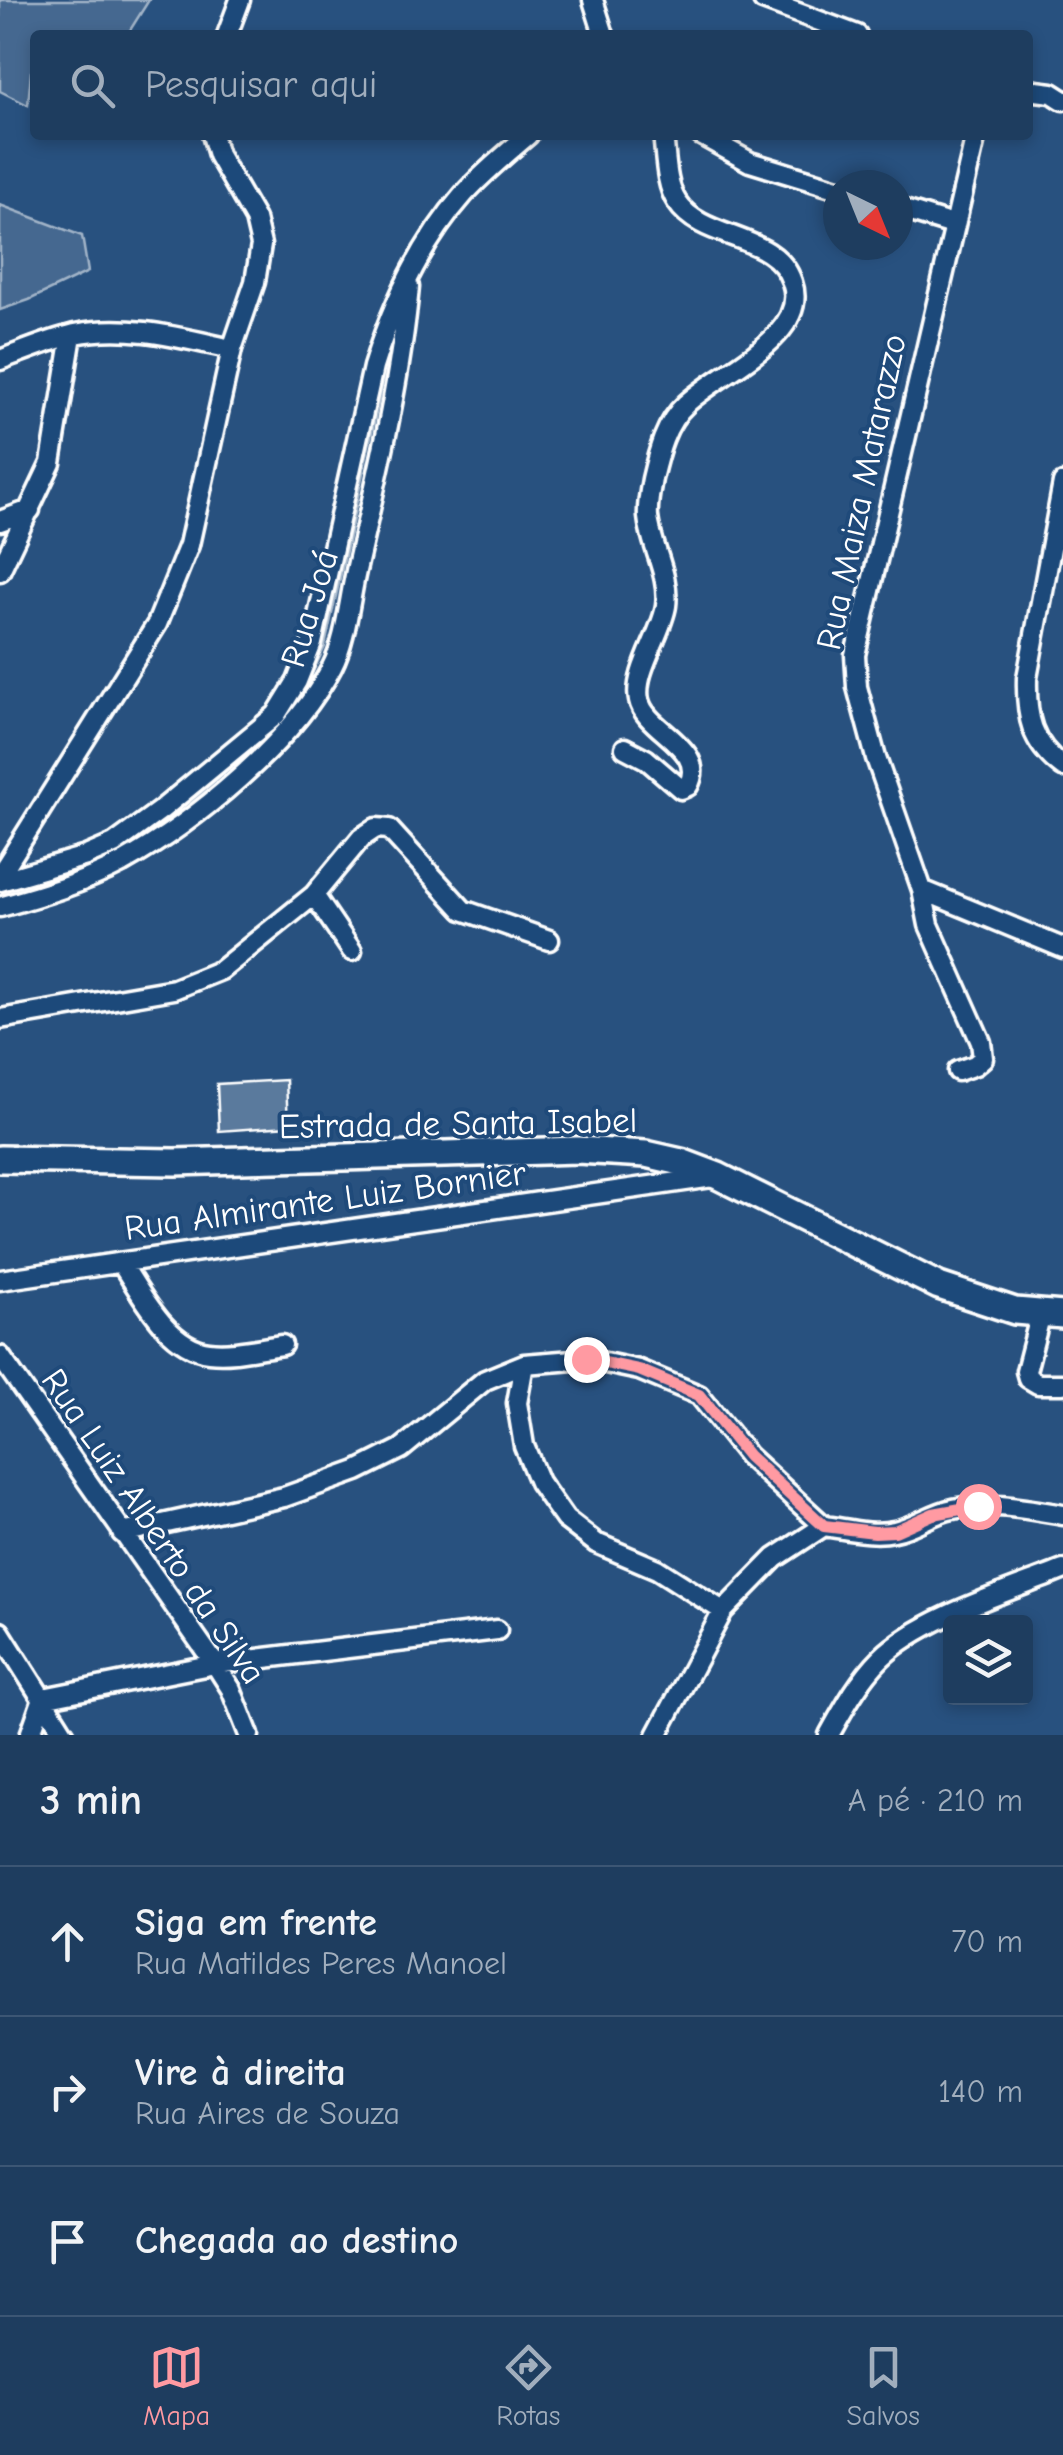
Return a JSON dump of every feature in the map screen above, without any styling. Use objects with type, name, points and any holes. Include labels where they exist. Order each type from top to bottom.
[{"type":"main road","name":"Estrada de Santa Isabel","points":[[0,1159],[175,1162],[577,1150],[646,1154],[718,1176],[940,1286],[1015,1311],[1052,1314]]},
{"type":"street","points":[[229,30],[240,0]]},
{"type":"street","points":[[593,0],[602,30]]},
{"type":"street","points":[[763,0],[844,30]]},
{"type":"street","points":[[1033,90],[1059,93]]},
{"type":"street","points":[[0,878],[156,624],[189,546],[232,350],[259,264],[260,233],[214,140]]},
{"type":"street","name":"Rua Joá","points":[[0,878],[86,856],[114,844],[276,715],[297,681],[312,644],[385,328],[442,222],[466,192],[523,140]]},
{"type":"street","points":[[625,748],[638,752],[681,788],[688,786],[692,765],[639,701],[640,682],[666,607],[666,586],[648,516],[662,438],[684,405],[790,322],[797,300],[791,277],[781,262],[764,250],[690,216],[676,201],[670,186],[665,140]]},
{"type":"street","points":[[711,140],[750,162],[823,184]]},
{"type":"street","name":"Rua Maiza Matarazzo","points":[[958,1071],[983,1058],[981,1042],[929,925],[922,890],[876,758],[857,687],[855,655],[975,140]]},
{"type":"street","points":[[913,213],[953,226]]},
{"type":"street","name":"Rua Joá","points":[[0,907],[102,872],[171,833],[249,767],[318,692],[334,662],[376,484],[405,328],[410,276]]},
{"type":"street","points":[[0,360],[72,335],[141,331],[232,350]]},
{"type":"street","points":[[0,571],[51,463],[72,335]]},
{"type":"street","points":[[1063,483],[1027,678],[1026,710],[1032,733],[1046,754],[1063,767]]},
{"type":"street","points":[[0,521],[30,510]]},
{"type":"street","points":[[0,1018],[82,1007],[199,981],[246,952],[314,895],[362,838],[376,828],[389,829],[463,910],[549,940]]},
{"type":"street","points":[[922,890],[1063,948]]},
{"type":"street","points":[[314,895],[352,951]]},
{"type":"street","name":"Rua Almirante Luiz Bornier","points":[[0,1280],[718,1176]]},
{"type":"street","points":[[122,1262],[166,1326],[189,1345],[213,1353],[282,1345]]},
{"type":"street","points":[[1052,1314],[1026,1371],[1028,1378],[1038,1384],[1063,1384]]},
{"type":"street","name":"Rua Luiz Alberto da Silva","points":[[0,1356],[215,1664],[232,1690],[249,1735]]},
{"type":"street","points":[[122,1533],[284,1496],[357,1471],[401,1449],[485,1380],[524,1364],[586,1359],[612,1362],[699,1395],[748,1456],[824,1526],[895,1531],[933,1514],[978,1506],[1063,1514]]},
{"type":"street","points":[[524,1364],[517,1403],[524,1446],[538,1482],[565,1519],[596,1543],[657,1570],[723,1611]]},
{"type":"street","points":[[656,1735],[723,1611],[774,1558],[824,1526]]},
{"type":"street","points":[[829,1735],[853,1692],[883,1656],[918,1631],[1063,1570]]},
{"type":"street","points":[[43,1698],[215,1664],[498,1630]]},
{"type":"street","points":[[0,1632],[65,1735]]},
{"type":"street","points":[[30,1735],[43,1698]]},
{"type":"shaded area","points":[[0,0],[149,0],[130,30],[30,30],[28,105],[0,91]]},
{"type":"shaded area","points":[[0,205],[82,236],[88,272],[0,310]]},
{"type":"building","points":[[286,1080],[288,1126],[219,1131],[217,1084]]},
{"type":"waterway","points":[[281,724],[300,697],[324,647],[392,337]]},
{"type":"waterway","points":[[86,870],[180,812],[275,731]]},
{"type":"waterway","points":[[0,896],[72,875]]},
{"type":"route","points":[[586,1359],[639,1370],[699,1395],[748,1456],[824,1526],[895,1531],[933,1514],[978,1506]]}]
